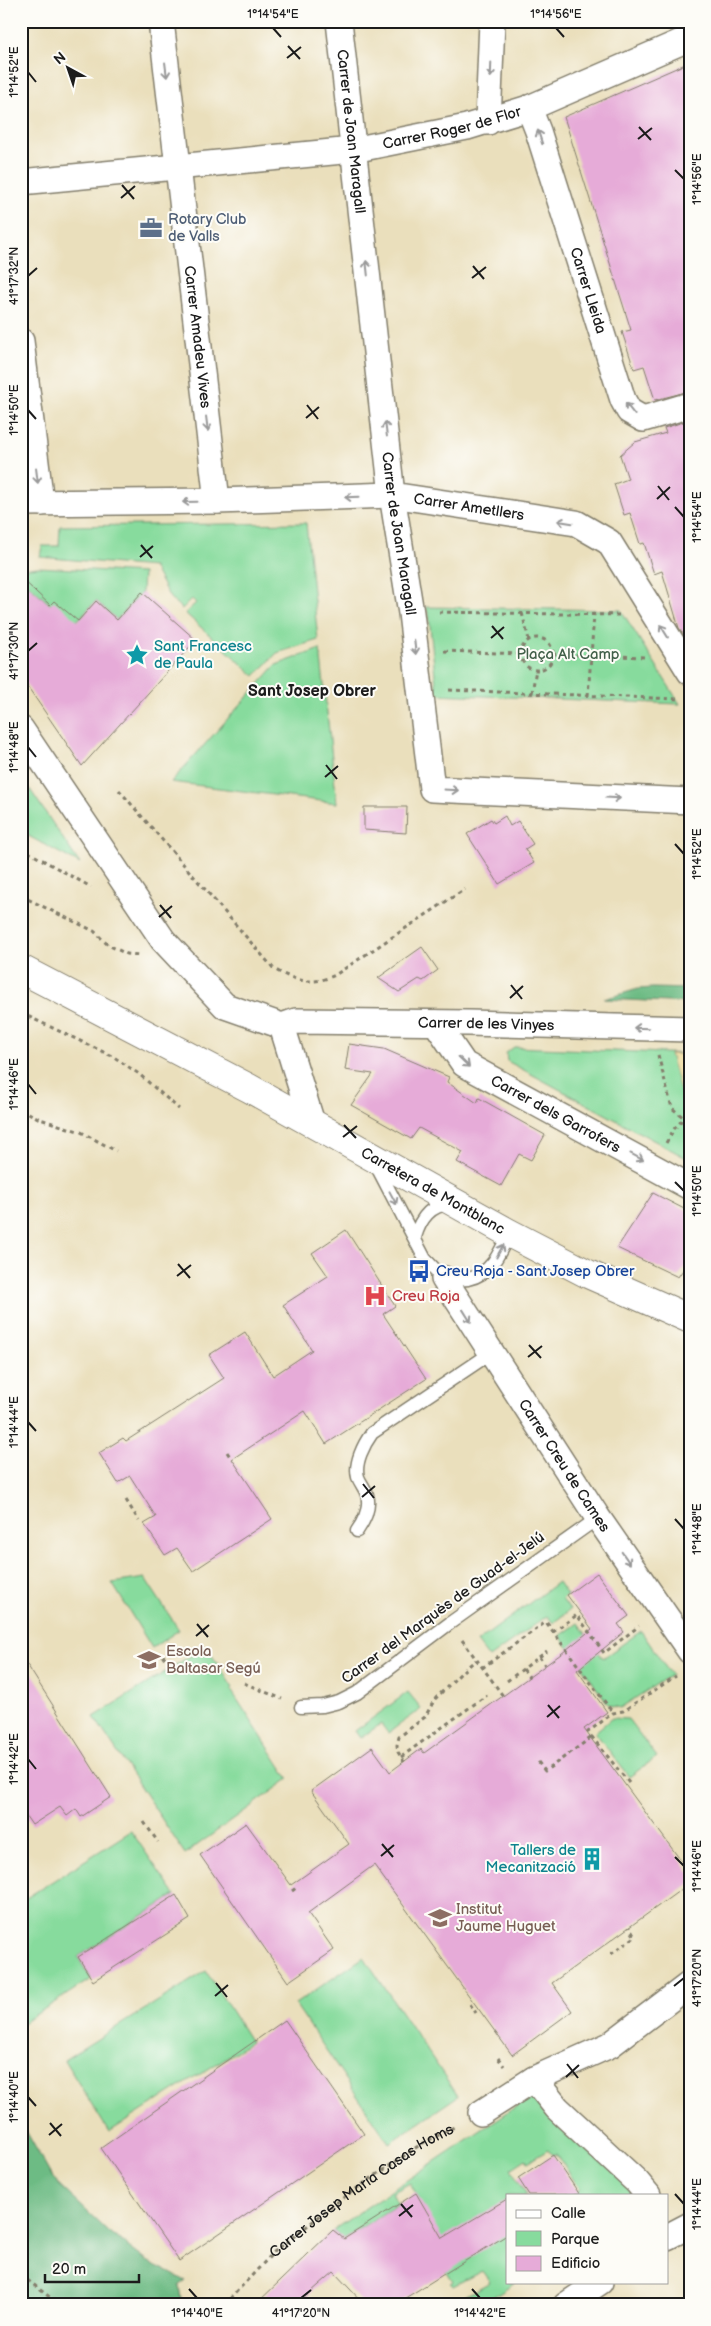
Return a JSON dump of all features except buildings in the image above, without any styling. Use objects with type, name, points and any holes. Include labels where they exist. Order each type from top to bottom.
[{"type":"main road","name":"Carretera de Montblanc","points":[[21,969],[249,1088],[509,1233],[588,1274],[690,1319]]},
{"type":"street","name":"Carrer Amadeu Vives","points":[[160,21],[216,501]]},
{"type":"street","name":"Carrer de Joan Maragall","points":[[339,21],[392,495],[412,614],[432,789],[690,801]]},
{"type":"street","points":[[488,122],[492,21]]},
{"type":"street","name":"Carrer Roger de Flor","points":[[21,182],[353,150],[488,122],[529,108],[690,38]]},
{"type":"street","name":"Carrer Lleida","points":[[529,108],[538,131],[620,390],[629,411],[643,419],[690,404]]},
{"type":"street","points":[[21,341],[31,503]]},
{"type":"street","name":"Carrer Ametllers","points":[[31,503],[216,501],[392,495],[576,523],[609,542],[690,672]]},
{"type":"street","points":[[21,728],[164,940],[225,1006],[282,1026],[312,1123]]},
{"type":"street","name":"Carrer de les Vinyes","points":[[282,1026],[296,1021],[690,1029]]},
{"type":"street","name":"Carrer dels Garrofers","points":[[436,1023],[464,1064],[654,1166],[690,1188]]},
{"type":"street","name":"Carrer Creu de Cames","points":[[444,1279],[598,1518],[690,1651]]},
{"type":"street","points":[[481,2113],[534,2079],[610,2045],[690,1984]]},
{"type":"street","points":[[534,2079],[557,2108],[637,2182],[647,2194]]},
{"type":"street","points":[[566,2305],[597,2284]]},
{"type":"lane","name":"Carrer Creu de Cames","points":[[372,1158],[425,1259],[444,1279]]},
{"type":"lane","points":[[414,1237],[419,1222],[439,1204],[459,1204]]},
{"type":"lane","points":[[444,1279],[468,1279],[489,1268],[500,1252],[509,1233]]},
{"type":"lane","points":[[357,1531],[365,1518],[368,1504],[367,1495],[357,1476],[358,1464],[362,1450],[372,1433],[491,1353]]},
{"type":"lane","name":"Carrer del Marquès de Guad-el-Jelú","points":[[301,1707],[324,1706],[357,1694],[450,1624],[598,1518]]},
{"type":"path","points":[[431,612],[619,615]]},
{"type":"path","points":[[522,613],[529,640]]},
{"type":"path","points":[[588,696],[594,615]]},
{"type":"path","points":[[537,638],[545,640],[550,646],[552,654],[550,662],[544,668],[536,670],[528,667],[523,662],[521,654],[523,646],[529,640],[537,638]]},
{"type":"path","points":[[441,651],[521,654]]},
{"type":"path","points":[[552,654],[654,657]]},
{"type":"path","points":[[532,693],[536,670]]},
{"type":"path","points":[[441,689],[681,699]]},
{"type":"path","points":[[119,790],[274,969],[300,981],[321,980],[345,970],[465,889]]},
{"type":"path","points":[[21,848],[98,890]]},
{"type":"path","points":[[21,896],[94,930],[108,945],[127,954],[145,956]]},
{"type":"path","points":[[21,1013],[114,1057],[139,1074],[179,1109]]},
{"type":"path","points":[[656,1050],[672,1108],[690,1123]]},
{"type":"path","points":[[21,1108],[40,1119],[81,1132],[116,1150]]},
{"type":"path","points":[[667,1141],[674,1129],[684,1118]]},
{"type":"path","points":[[227,1452],[231,1458]]},
{"type":"path","points":[[126,1500],[139,1521]]},
{"type":"path","points":[[553,1632],[577,1615],[604,1652],[642,1624]]},
{"type":"path","points":[[482,1668],[546,1622],[613,1713]]},
{"type":"path","points":[[463,1642],[503,1696]]},
{"type":"path","points":[[162,1658],[180,1646]]},
{"type":"path","points":[[507,1681],[547,1651]]},
{"type":"path","points":[[539,1657],[545,1666]]},
{"type":"path","points":[[404,1762],[397,1745],[399,1737],[425,1717],[435,1699],[476,1660]]},
{"type":"path","points":[[523,1669],[529,1677]]},
{"type":"path","points":[[629,1783],[588,1732],[613,1713],[623,1711],[676,1676],[671,1669]]},
{"type":"path","points":[[244,1683],[301,1707]]},
{"type":"path","points":[[401,1757],[487,1695]]},
{"type":"path","points":[[538,1762],[545,1771],[592,1737]]},
{"type":"path","points":[[144,1822],[158,1842]]},
{"type":"path","points":[[292,1891],[296,1888]]},
{"type":"path","points":[[611,1954],[635,1937],[629,1927]]},
{"type":"path","points":[[470,2004],[476,2013]]},
{"type":"path","name":"Carrer Josep Maria Casas Homs","points":[[224,2305],[274,2252],[340,2200],[421,2144],[481,2113]]},
{"type":"path","points":[[21,2275],[60,2305]]},
{"type":"green space","points":[[306,523],[318,640],[277,653],[255,676],[185,613],[196,603],[192,599],[182,609],[170,598],[153,567],[40,557],[42,546],[59,546],[60,526]]},
{"type":"green space","points":[[38,567],[143,573],[142,592],[117,620],[96,601],[73,625],[21,578],[21,569]]},
{"type":"green space","name":"Plaça Alt Camp","points":[[426,607],[621,610],[680,704],[435,694],[436,685],[429,616]]},
{"type":"green space","points":[[320,649],[337,803],[171,782],[276,665]]},
{"type":"green space","points":[[21,776],[80,864],[21,832]]},
{"type":"green space","points":[[638,989],[690,989],[690,1003],[604,999]]},
{"type":"green space","points":[[514,1047],[690,1054],[690,1160],[507,1061],[506,1053]]},
{"type":"green space","points":[[145,1578],[179,1630],[152,1648],[112,1583]]},
{"type":"green space","points":[[558,1582],[567,1595],[562,1599],[570,1610],[553,1623],[547,1616],[489,1658],[477,1642]]},
{"type":"green space","points":[[578,1623],[603,1658],[641,1631],[671,1675],[620,1708],[609,1705],[560,1636]]},
{"type":"green space","points":[[206,1646],[233,1688],[231,1690],[289,1779],[185,1854],[94,1717]]},
{"type":"green space","points":[[408,1692],[421,1708],[420,1710],[388,1733],[381,1724],[360,1738],[355,1731]]},
{"type":"green space","points":[[612,1718],[628,1719],[657,1757],[629,1777],[595,1732]]},
{"type":"green space","points":[[131,1831],[175,1895],[78,1957],[91,1979],[21,2024],[21,1898],[23,1900]]},
{"type":"green space","points":[[364,1957],[458,2096],[389,2143],[295,2004]]},
{"type":"green space","points":[[206,1971],[251,2042],[109,2132],[64,2060]]},
{"type":"green space","points":[[530,2097],[632,2187],[633,2194],[573,2194],[580,2189],[556,2154],[552,2155],[548,2150],[528,2162],[526,2159],[511,2169],[526,2194],[506,2194],[506,2202],[394,2267],[419,2199],[410,2183],[392,2193],[398,2204],[344,2239],[333,2230]]},
{"type":"green space","points":[[21,2122],[53,2179],[109,2232],[147,2261],[186,2281],[179,2286],[182,2305],[21,2305]]},
{"type":"green space","points":[[506,2224],[506,2284],[512,2284],[481,2305],[449,2305],[490,2282],[482,2271],[453,2286],[450,2283],[453,2282],[441,2263]]},
{"type":"sand","points":[[670,1054],[690,1054],[690,1104],[681,1094]]},
{"type":"place","name":"Rotary Club de Valls","points":[[151,228]]},
{"type":"place","name":"Sant Francesc de Paula","points":[[137,655]]},
{"type":"place","name":"Creu Roja - Sant Josep Obrer","points":[[419,1271]]},
{"type":"place","name":"Creu Roja","points":[[375,1296]]},
{"type":"place","name":"Escola Baltasar Segú","points":[[149,1660]]},
{"type":"place","name":"Tallers de Mecanització","points":[[592,1859]]},
{"type":"place","name":"Institut Jaume Huguet","points":[[440,1918]]},
{"type":"district","name":"Sant Josep Obrer","points":[[312,691]]}]
